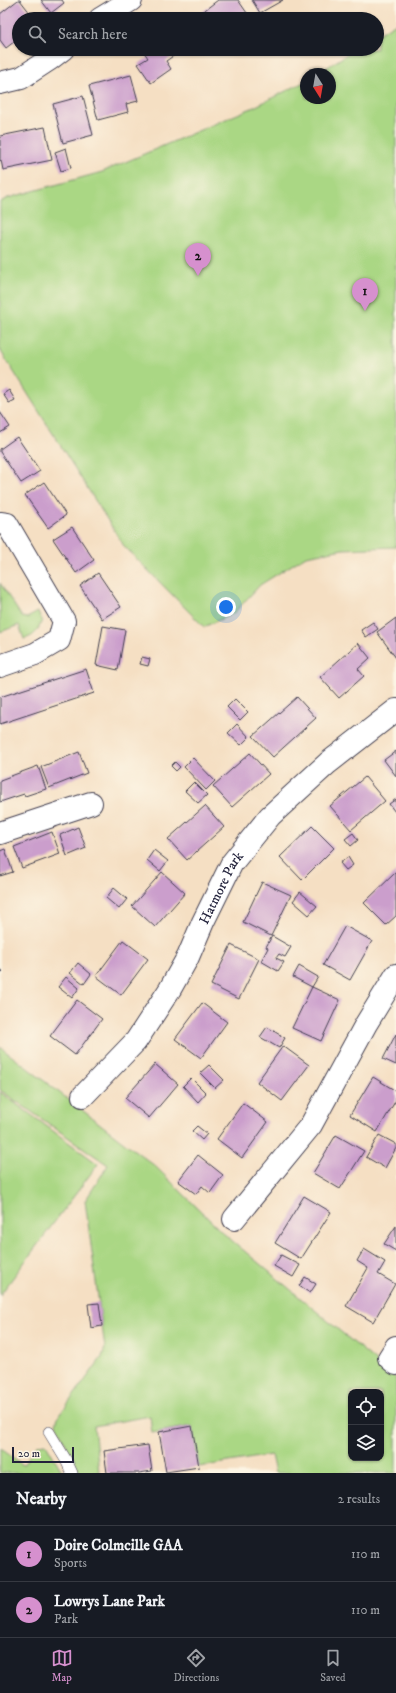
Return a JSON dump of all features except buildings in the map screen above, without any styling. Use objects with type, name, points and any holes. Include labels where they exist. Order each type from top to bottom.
[{"type":"street","points":[[111,12],[131,0]]},
{"type":"street","points":[[0,83],[21,78],[54,56]]},
{"type":"street","points":[[0,523],[6,524],[64,621],[59,640],[35,654],[0,666]]},
{"type":"street","name":"Hatmore Park","points":[[83,1096],[136,1041],[170,989],[188,957],[203,922],[232,863],[266,822],[328,763],[396,710]]},
{"type":"street","points":[[0,833],[91,803]]},
{"type":"street","points":[[234,1219],[311,1125],[366,1024],[396,975]]},
{"type":"street","points":[[396,1347],[389,1358],[396,1364]]},
{"type":"lane","points":[[49,1432],[72,1473]]},
{"type":"green space","points":[[396,23],[396,547],[343,549],[306,556],[260,585],[234,613],[204,627],[124,546],[0,350],[0,202],[8,198],[102,172],[254,107],[300,84],[300,104],[336,104],[336,68],[326,68],[344,56],[384,56],[384,31]]},
{"type":"green space","points":[[0,583],[22,617],[27,618],[38,612],[42,620],[33,635],[24,639],[19,625],[0,632]]},
{"type":"green space","points":[[0,1047],[155,1166],[223,1233],[396,1378],[396,1473],[275,1473],[271,1455],[199,1467],[192,1426],[152,1433],[150,1416],[94,1426],[99,1473],[80,1473],[56,1424],[58,1417],[102,1357],[105,1348],[85,1201],[108,1165],[0,1090]]},
{"type":"green space","points":[[0,1092],[98,1164],[0,1295]]},
{"type":"green space","points":[[46,1444],[63,1473],[0,1473],[0,1448],[23,1465],[37,1445]]},
{"type":"place","name":"Lowrys Lane Park","points":[[198,276]]},
{"type":"place","name":"Doire Colmcille GAA","points":[[365,311]]}]
